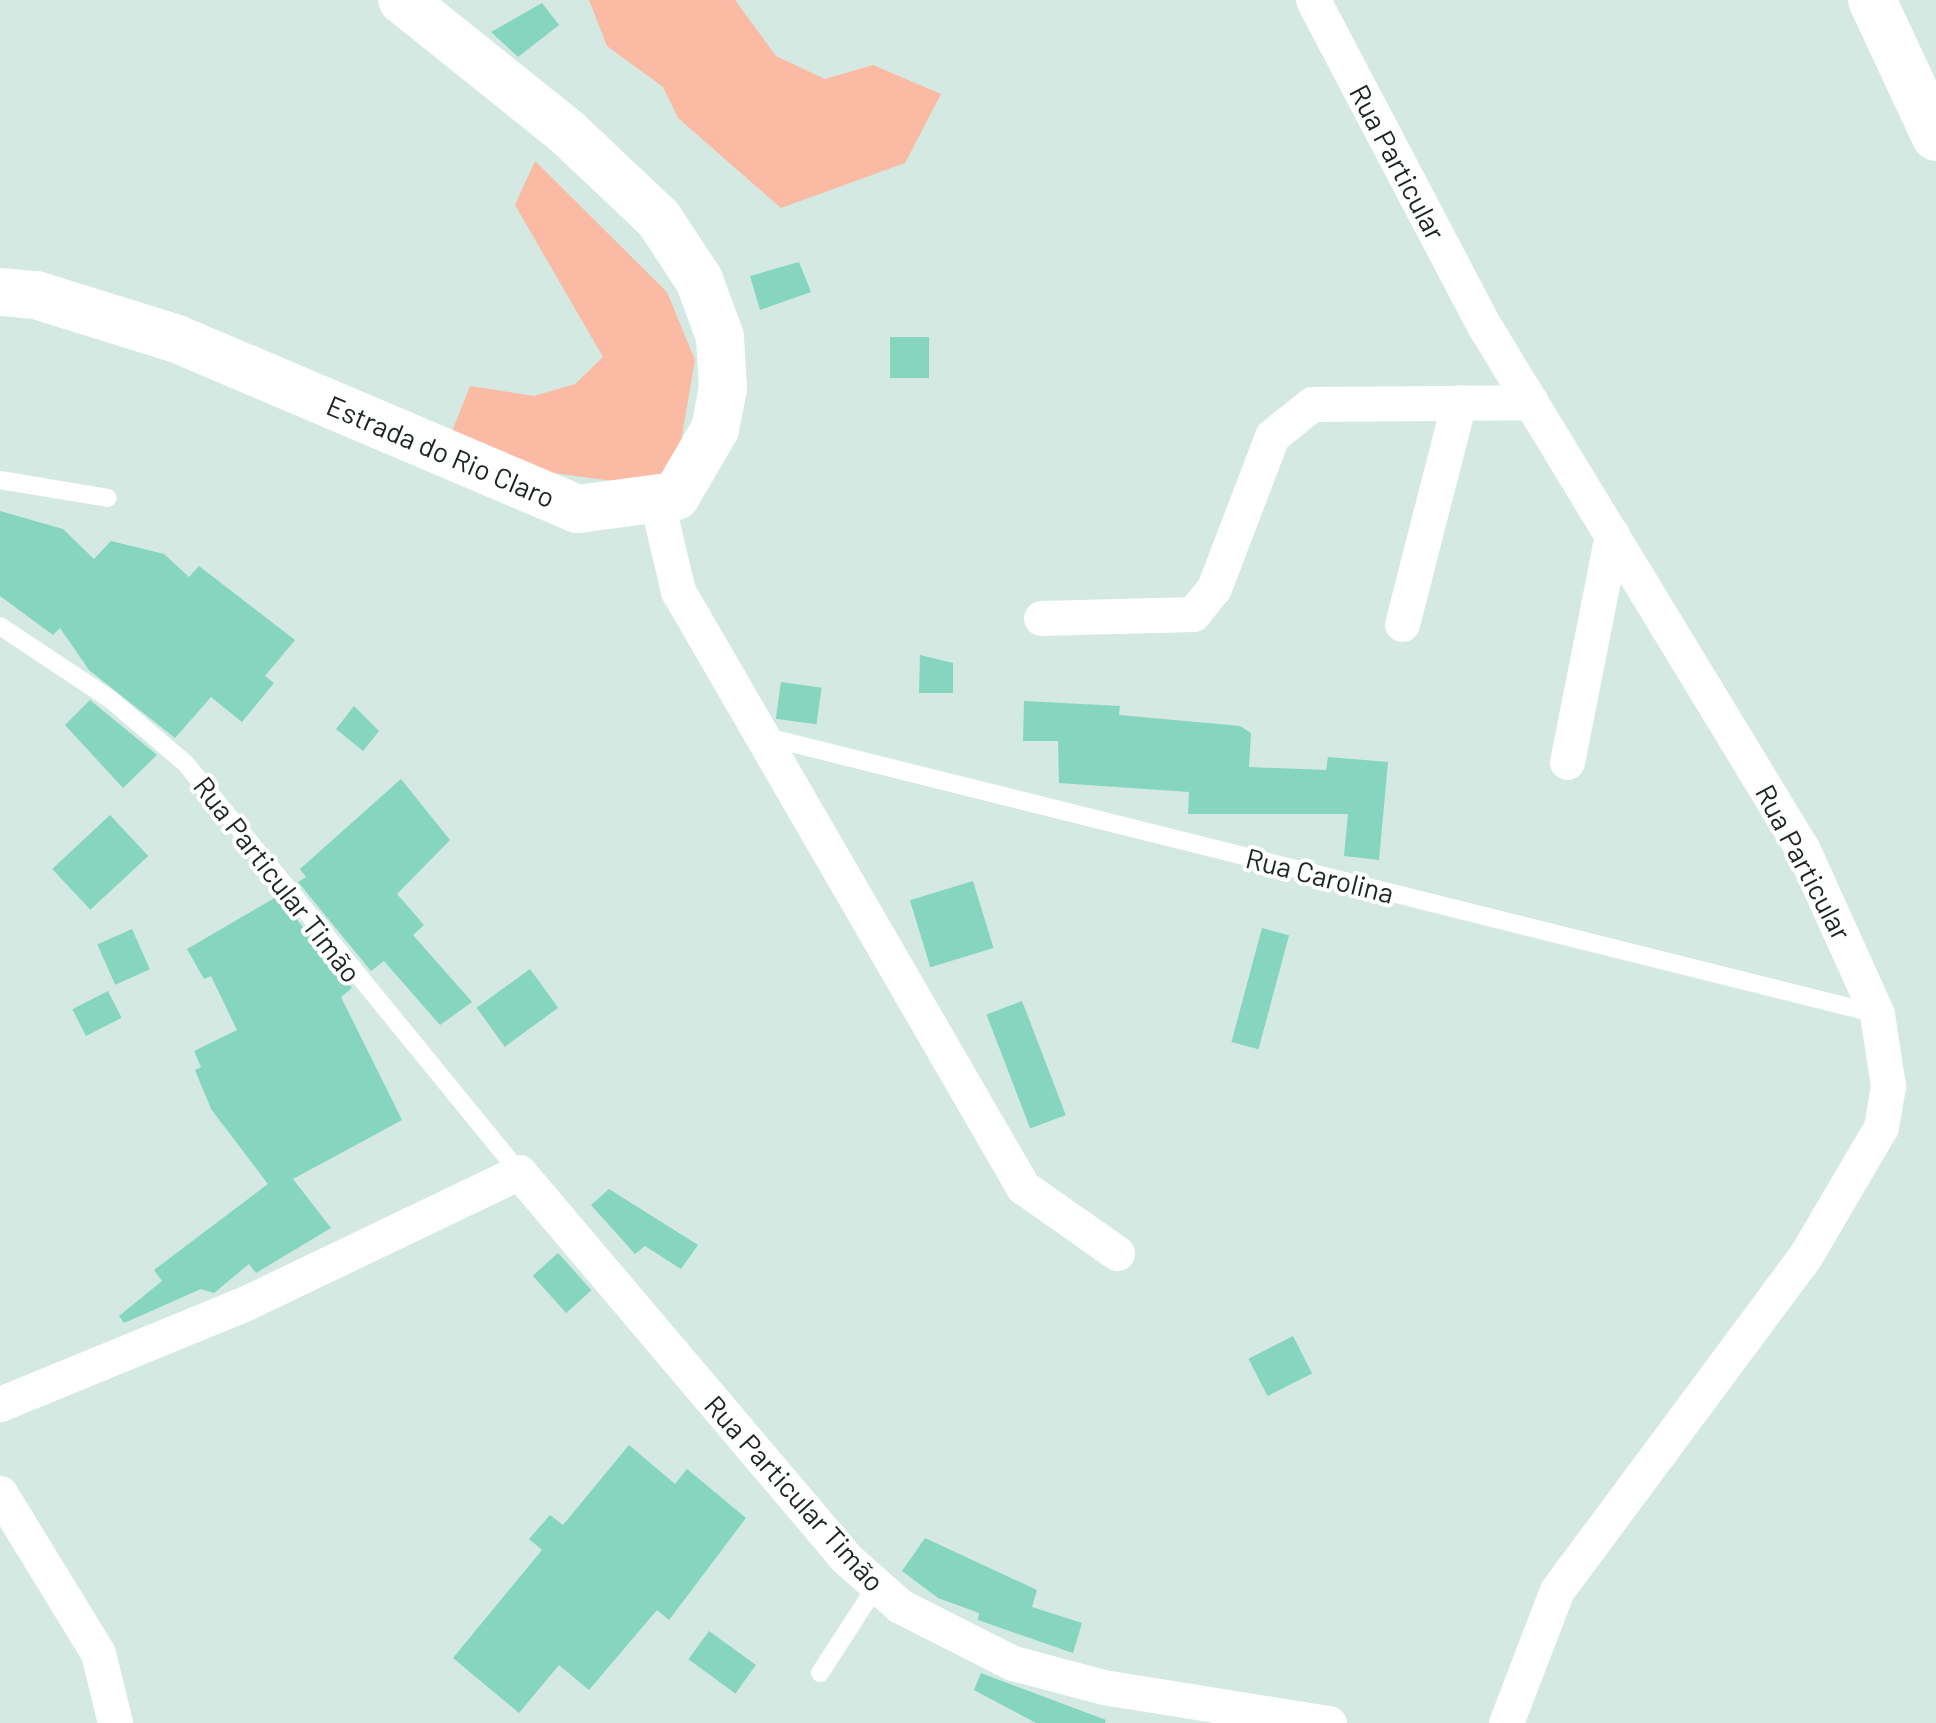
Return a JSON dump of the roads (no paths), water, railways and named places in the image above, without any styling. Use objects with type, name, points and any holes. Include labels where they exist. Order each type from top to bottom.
[{"type":"main road","points":[[402,0],[607,169],[659,219],[698,280],[720,337],[718,416],[676,496],[656,498]]},
{"type":"main road","points":[[1872,0],[1936,136]]},
{"type":"main road","name":"Estrada do Rio Claro","points":[[0,292],[36,295],[177,339],[578,509],[656,498]]},
{"type":"street","name":"Rua Particular","points":[[1313,0],[1531,402],[1802,850],[1878,1014],[1888,1086],[1882,1127],[1806,1254],[1558,1590],[1506,1723]]},
{"type":"street","points":[[1402,624],[1459,402]]},
{"type":"street","points":[[1041,618],[1192,614],[1214,588],[1272,436],[1312,404],[1531,402]]},
{"type":"street","points":[[656,498],[678,591],[1022,1186],[1116,1253]]},
{"type":"street","points":[[1567,762],[1612,534]]},
{"type":"street","points":[[0,1404],[246,1303],[518,1172]]},
{"type":"street","name":"Rua Particular Timão","points":[[518,1172],[877,1586],[955,1640],[1013,1664],[1120,1690],[1329,1723]]},
{"type":"street","points":[[0,1493],[98,1653],[115,1723]]},
{"type":"lane","points":[[0,480],[107,498]]},
{"type":"lane","name":"Rua Particular Timão","points":[[0,626],[110,699],[186,764],[518,1172]]},
{"type":"lane","name":"Rua Carolina","points":[[763,736],[1878,1014]]},
{"type":"lane","points":[[820,1673],[877,1586]]}]
